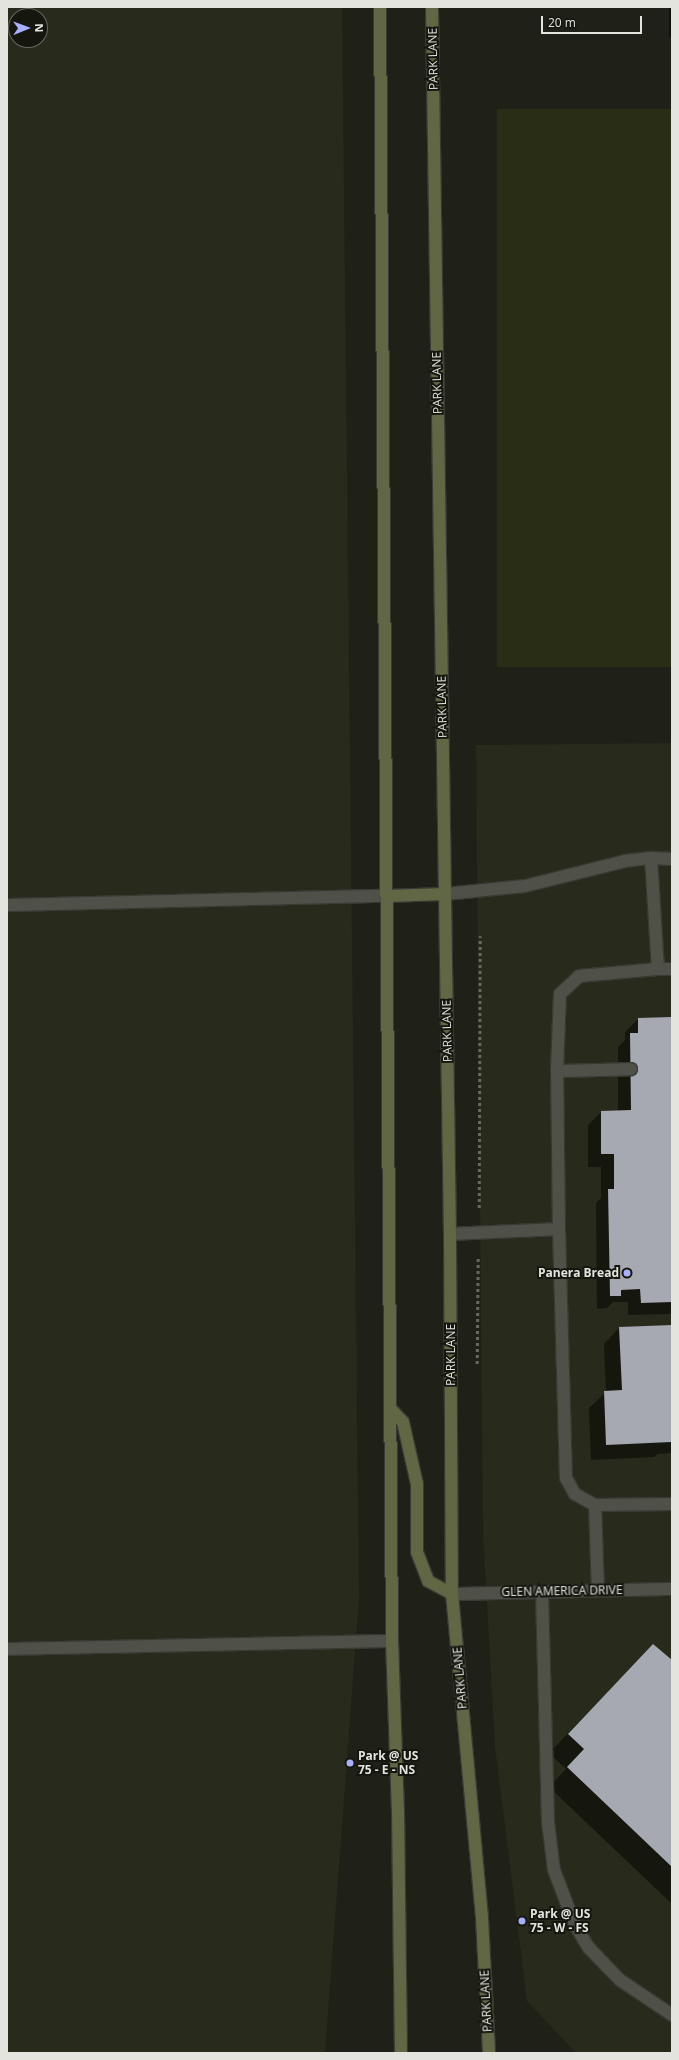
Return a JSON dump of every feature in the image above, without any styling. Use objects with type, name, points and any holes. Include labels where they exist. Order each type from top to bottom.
[{"type":"main road","points":[[380,7],[392,1641],[398,1809],[401,2053]]},
{"type":"main road","name":"PARK LANE","points":[[432,7],[450,1234],[452,1594],[482,1918],[489,2053]]},
{"type":"main road","points":[[387,896],[445,894]]},
{"type":"main road","points":[[390,1408],[403,1422],[417,1484],[417,1552],[428,1582],[452,1594]]},
{"type":"street","points":[[651,858],[658,969]]},
{"type":"street","points":[[445,894],[525,886],[625,861],[651,858],[672,859]]},
{"type":"street","points":[[7,905],[387,896]]},
{"type":"street","points":[[672,969],[579,976],[560,994],[557,1071],[559,1229],[566,1478],[575,1494],[595,1505],[672,1504]]},
{"type":"street","points":[[557,1071],[631,1069]]},
{"type":"street","points":[[450,1234],[559,1229]]},
{"type":"street","points":[[595,1505],[598,1590]]},
{"type":"street","name":"GLEN AMERICA DRIVE","points":[[452,1594],[598,1590],[672,1590]]},
{"type":"street","points":[[542,1592],[548,1822],[554,1870],[575,1925],[589,1948],[620,1980],[672,2016]]},
{"type":"street","points":[[7,1650],[392,1641]]},
{"type":"shaded area","points":[[7,7],[342,7],[359,1599],[325,2053],[7,2053]]},
{"type":"shaded area","points":[[497,109],[672,109],[672,667],[497,667]]},
{"type":"shaded area","points":[[672,743],[672,2053],[576,2053],[527,2001],[495,1746],[483,1532],[476,745]]},
{"type":"building","points":[[672,1017],[672,1302],[641,1303],[640,1289],[621,1290],[621,1296],[610,1296],[608,1189],[614,1189],[614,1154],[601,1154],[601,1111],[631,1110],[630,1033],[638,1033],[638,1018]]},
{"type":"building","points":[[672,1325],[671,1442],[606,1445],[604,1391],[622,1390],[619,1327]]},
{"type":"building","points":[[653,1644],[672,1660],[672,1867],[567,1767],[584,1749],[568,1734]]},
{"type":"place","name":"Panera Bread","points":[[627,1273]]},
{"type":"place","name":"Park @ US 75 - E - NS","points":[[350,1763]]},
{"type":"place","name":"Park @ US 75 - W - FS","points":[[522,1921]]}]
